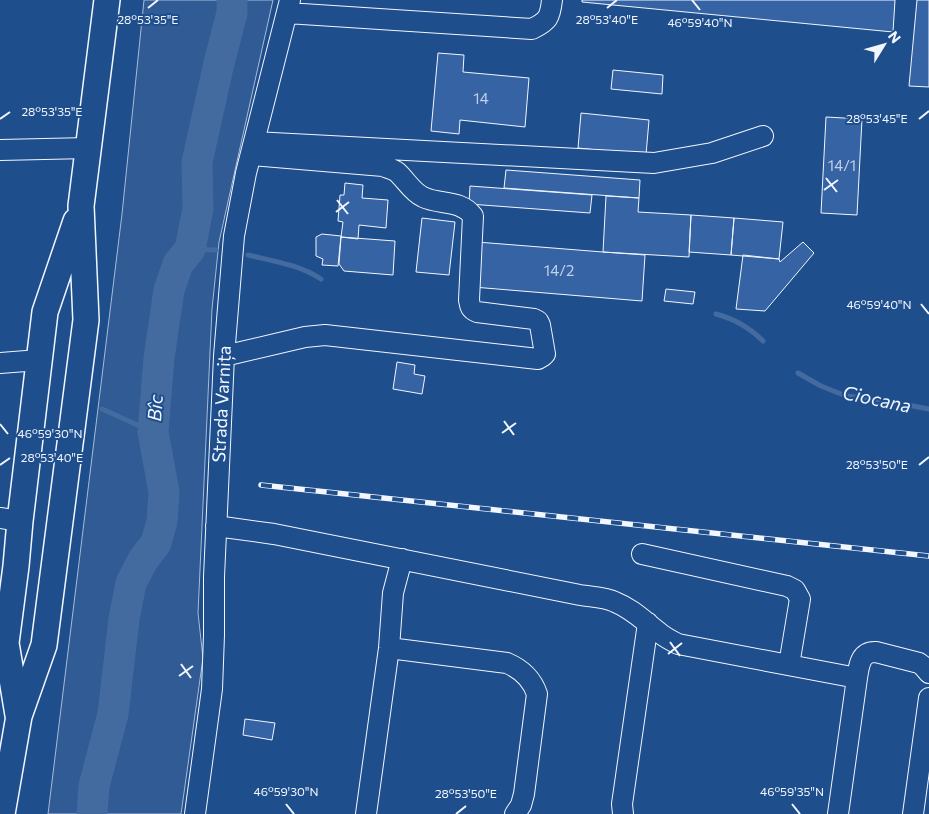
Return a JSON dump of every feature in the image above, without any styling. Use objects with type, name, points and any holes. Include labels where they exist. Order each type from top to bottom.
[{"type":"main road","points":[[19,716],[6,643],[16,566],[10,519],[39,360],[45,312],[80,206],[107,0]]},
{"type":"main road","points":[[2,814],[19,716],[44,645],[86,320],[80,206]]},
{"type":"main road","points":[[45,312],[66,312],[76,314],[86,320]]},
{"type":"main road","points":[[16,566],[30,579],[43,578],[53,574]]},
{"type":"street","points":[[289,7],[532,29],[542,24],[551,14],[552,0]]},
{"type":"street","name":"Strada Varnița","points":[[195,814],[212,689],[214,577],[224,356],[234,236],[252,148],[289,7]]},
{"type":"street","points":[[252,148],[654,163],[712,153],[763,136]]},
{"type":"street","points":[[0,150],[88,148]]},
{"type":"street","points":[[224,356],[305,337],[325,335],[538,359],[545,354],[538,321],[472,310],[469,300],[473,216],[464,207],[420,196],[397,172],[383,166],[252,148]]},
{"type":"street","points":[[0,363],[39,360]]},
{"type":"street","points":[[216,526],[274,534],[604,599],[625,606],[661,634],[678,644],[857,678]]},
{"type":"street","points":[[642,554],[787,586],[794,590],[800,599],[789,665]]},
{"type":"street","points":[[366,814],[389,648],[393,593],[402,559]]},
{"type":"street","points":[[623,814],[622,804],[648,623]]},
{"type":"street","points":[[389,648],[507,663],[526,675],[534,685],[537,694],[524,794],[521,805],[515,814]]},
{"type":"street","points":[[838,814],[857,678],[860,663],[864,656],[872,652],[919,663],[929,673]]},
{"type":"street","points":[[913,814],[929,698]]},
{"type":"shaded area","points":[[144,0],[273,0],[219,242],[212,309],[198,613],[203,658],[181,814],[48,814],[122,214]]},
{"type":"building","points":[[582,0],[895,0],[893,32],[582,2]]},
{"type":"building","points":[[917,0],[929,0],[929,87],[909,86]]},
{"type":"building","points":[[438,53],[464,55],[463,72],[529,78],[525,127],[460,120],[459,134],[431,131]]},
{"type":"building","points":[[613,70],[663,75],[662,94],[611,89]]},
{"type":"building","points":[[581,113],[649,120],[646,155],[578,148]]},
{"type":"building","points":[[826,117],[862,119],[857,215],[821,213]]},
{"type":"building","points":[[506,170],[640,180],[639,198],[504,188]]},
{"type":"building","points":[[345,183],[363,185],[362,198],[388,200],[386,228],[359,225],[358,239],[341,237],[343,222],[338,221],[340,195],[344,195]]},
{"type":"building","points":[[470,186],[592,195],[590,213],[469,204]]},
{"type":"building","points":[[606,196],[639,198],[638,212],[691,215],[689,257],[603,252]]},
{"type":"building","points":[[691,215],[734,218],[731,255],[689,252]]},
{"type":"building","points":[[422,218],[455,222],[449,275],[416,272]]},
{"type":"building","points":[[734,218],[783,222],[779,259],[731,255]]},
{"type":"building","points":[[322,234],[341,236],[338,266],[322,265],[323,259],[316,256],[316,237]]},
{"type":"building","points":[[341,237],[395,241],[393,275],[344,271],[339,264]]},
{"type":"building","points":[[477,242],[645,255],[642,301],[473,287]]},
{"type":"building","points":[[803,242],[814,253],[765,311],[736,309],[743,255],[779,259],[780,262]]},
{"type":"building","points":[[666,289],[695,292],[693,304],[664,301]]},
{"type":"building","points":[[397,362],[415,365],[414,374],[425,376],[422,394],[393,389]]},
{"type":"building","points":[[245,719],[275,723],[272,740],[243,735]]},
{"type":"waterway","name":"Bîc","points":[[92,814],[94,786],[113,714],[124,619],[131,583],[143,560],[156,543],[162,521],[164,492],[153,432],[159,358],[169,290],[178,264],[190,249],[198,209],[197,162],[232,13],[232,0]]},
{"type":"waterway","name":"Ciocana","points":[[190,249],[216,250]]},
{"type":"waterway","name":"Ciocana","points":[[248,255],[295,267],[321,279]]},
{"type":"waterway","name":"Ciocana","points":[[716,314],[742,324],[763,341]]},
{"type":"waterway","name":"Ciocana","points":[[798,373],[821,386],[846,396],[929,409]]},
{"type":"waterway","points":[[102,409],[153,432]]},
{"type":"railway","points":[[261,485],[929,556]]}]
